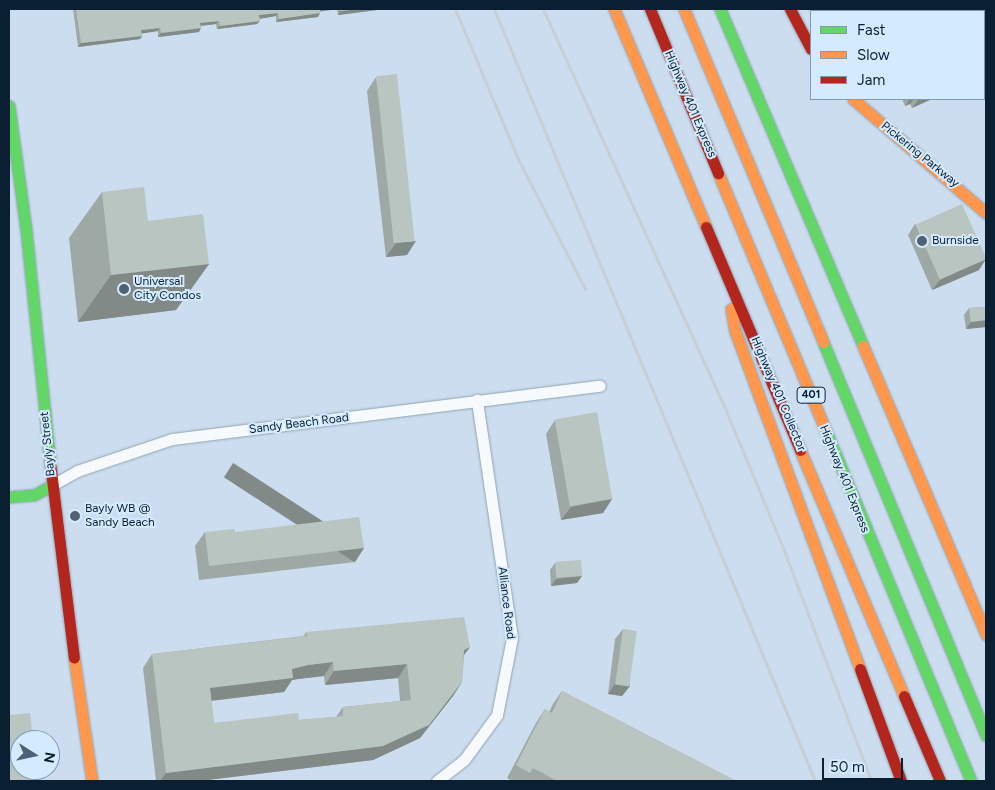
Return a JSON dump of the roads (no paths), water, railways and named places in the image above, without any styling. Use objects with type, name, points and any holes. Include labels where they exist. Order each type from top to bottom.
[{"type":"main road","name":"Highway 401 Collector","points":[[614,9],[725,274],[796,434],[940,781]]},
{"type":"main road","name":"Highway 401 Express","points":[[650,9],[971,781]]},
{"type":"main road","name":"401","points":[[684,9],[986,736]]},
{"type":"main road","points":[[720,9],[986,635]]},
{"type":"main road","points":[[790,9],[810,47]]},
{"type":"main road","name":"Pickering Parkway","points":[[854,100],[954,182],[986,213]]},
{"type":"main road","name":"Bayly Street","points":[[9,106],[26,230],[52,485],[92,781]]},
{"type":"main road","points":[[725,274],[735,331],[901,781]]},
{"type":"main road","name":"Sandy Beach Road","points":[[9,498],[34,494],[52,485]]},
{"type":"street","name":"Sandy Beach Road","points":[[52,485],[77,471],[172,439],[600,386]]},
{"type":"street","name":"Alliance Road","points":[[437,781],[464,760],[497,715],[512,638],[477,400]]},
{"type":"railway","points":[[455,9],[518,159],[585,289]]},
{"type":"railway","points":[[494,9],[815,781]]},
{"type":"railway","points":[[543,9],[722,401],[782,545],[871,781]]},
{"type":"place","name":"Burnside","points":[[922,241]]},
{"type":"place","name":"Universal City Condos","points":[[124,289]]},
{"type":"place","name":"Bayly WB @ Sandy Beach","points":[[75,516]]}]
